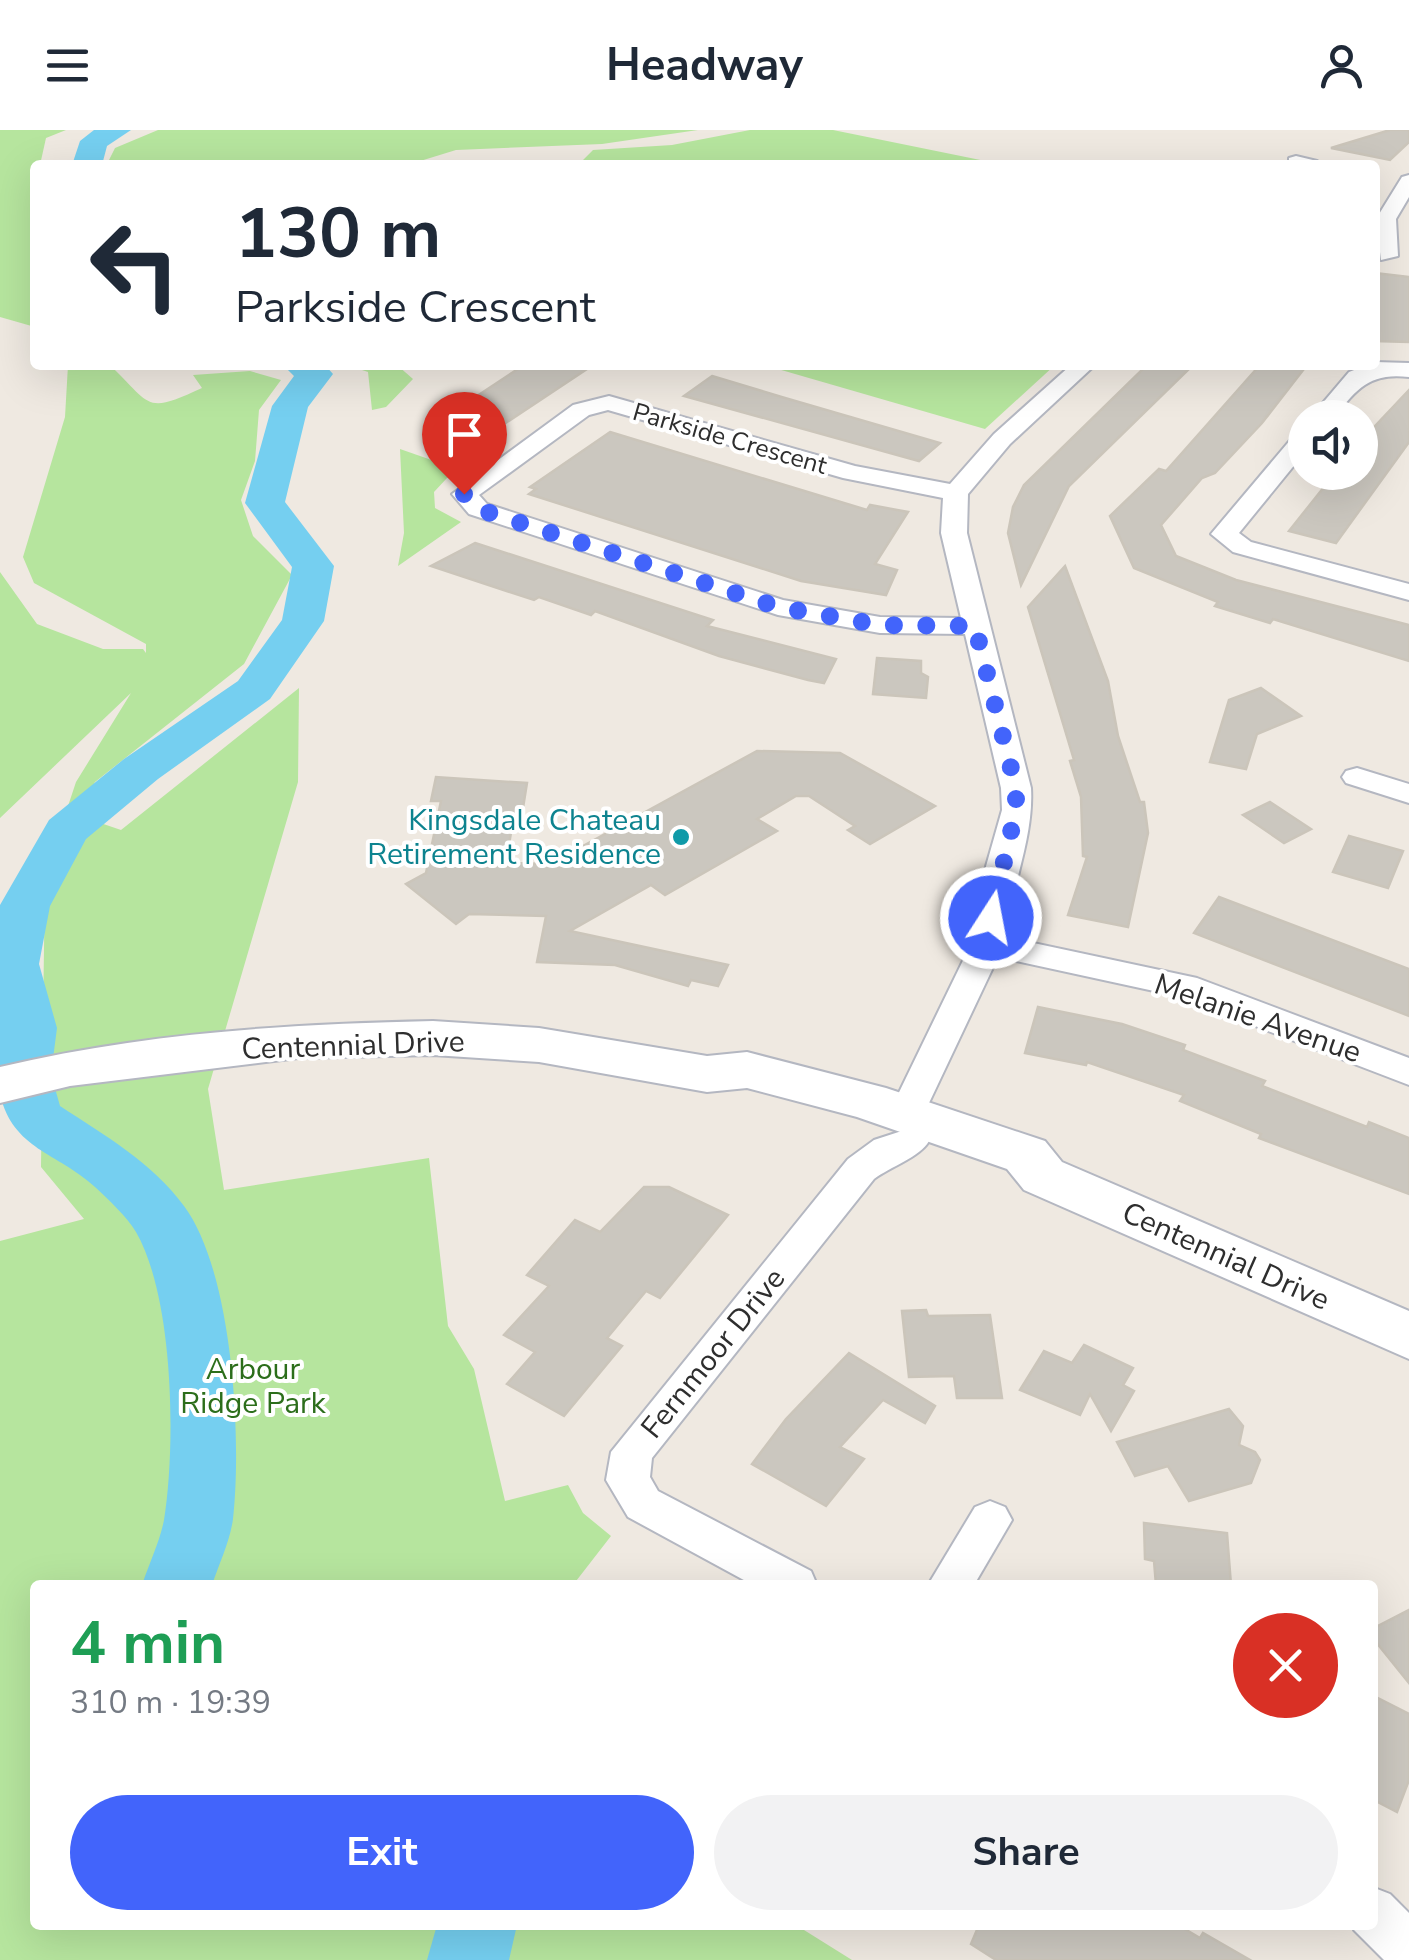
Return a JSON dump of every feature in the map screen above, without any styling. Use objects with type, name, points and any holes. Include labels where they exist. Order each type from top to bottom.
[{"type":"main road","name":"Centennial Drive","points":[[0,1085],[70,1068],[298,1041],[433,1038],[539,1045],[707,1074],[740,1090],[909,1127],[1013,1179],[1043,1176],[1409,1336]]},
{"type":"street","points":[[1391,257],[1386,218],[1401,183]]},
{"type":"street","points":[[1380,369],[1409,370]]},
{"type":"street","points":[[909,1127],[988,944],[995,891],[1016,810],[1016,788],[954,533],[956,493],[1002,439],[1078,370]]},
{"type":"street","points":[[1336,400],[1366,370]]},
{"type":"street","name":"Parkside Crescent","points":[[956,493],[852,473],[610,403],[581,410],[464,494],[478,509],[778,607],[880,625],[975,626]]},
{"type":"street","points":[[1288,457],[1224,534],[1242,547],[1409,592]]},
{"type":"street","points":[[1357,776],[1409,794]]},
{"type":"street","name":"Melanie Avenue","points":[[988,944],[1184,986],[1409,1072]]},
{"type":"street","name":"Fernmoor Drive","points":[[786,1580],[644,1504],[628,1480],[632,1452],[832,1204],[871,1159],[909,1127]]},
{"type":"street","points":[[953,1580],[990,1520]]},
{"type":"green space","points":[[0,130],[66,130],[46,138],[41,160],[30,160],[30,326],[0,317]]},
{"type":"green space","points":[[158,130],[698,130],[602,144],[456,150],[424,160],[109,160],[115,148]]},
{"type":"green space","points":[[750,130],[833,130],[980,160],[583,160],[593,150],[672,145]]},
{"type":"green space","name":"Arbour Ridge Park","points":[[68,370],[115,370],[143,398],[159,403],[202,388],[193,375],[250,371],[281,380],[259,410],[255,461],[241,500],[253,536],[292,575],[244,664],[95,782],[77,815],[121,830],[299,688],[298,782],[208,1089],[224,1190],[429,1158],[448,1326],[474,1369],[505,1501],[568,1485],[583,1513],[611,1536],[577,1580],[30,1580],[30,1930],[804,1930],[852,1960],[0,1960],[0,1241],[84,1219],[41,1167],[45,875],[76,782],[131,693],[0,818],[0,572],[37,624],[103,649],[143,649],[146,653],[146,644],[34,583],[23,557],[65,417]]},
{"type":"green space","points":[[362,370],[403,370],[413,379],[386,407],[372,410],[368,372]]},
{"type":"green space","points":[[781,370],[1050,370],[985,429]]},
{"type":"green space","points":[[400,449],[463,471],[447,478],[434,492],[435,508],[461,522],[398,566],[404,533]]},
{"type":"building","points":[[1390,130],[1409,130],[1409,142],[1390,160],[1331,148]]},
{"type":"building","points":[[1380,274],[1409,277],[1409,342],[1380,341]]},
{"type":"building","points":[[516,370],[585,370],[465,450],[432,440],[476,408],[468,406],[481,398],[477,396]]},
{"type":"building","points":[[1142,370],[1188,370],[1069,486],[1021,585],[1008,533],[1013,507],[1024,485]]},
{"type":"building","points":[[1256,370],[1303,370],[1262,423],[1215,473],[1202,478],[1161,525],[1176,556],[1236,580],[1409,625],[1409,661],[1273,619],[1270,623],[1215,606],[1218,602],[1134,568],[1110,516],[1159,469],[1166,471]]},
{"type":"building","points":[[712,376],[940,443],[919,461],[684,396]]},
{"type":"building","points":[[1409,390],[1409,442],[1378,485],[1378,423]]},
{"type":"building","points":[[610,432],[867,510],[870,505],[908,512],[875,564],[897,570],[886,595],[801,581],[529,494],[536,489],[530,487]]},
{"type":"building","points":[[1322,490],[1374,490],[1336,543],[1289,531]]},
{"type":"building","points":[[475,543],[713,620],[707,626],[836,659],[824,683],[808,680],[719,656],[595,611],[591,615],[539,597],[534,600],[431,566]]},
{"type":"building","points":[[1065,566],[1108,681],[1118,736],[1140,802],[1144,802],[1148,833],[1128,927],[1068,915],[1087,857],[1083,856],[1081,797],[1070,761],[1074,760],[1028,607]]},
{"type":"building","points":[[877,658],[921,661],[921,673],[928,677],[926,698],[873,694]]},
{"type":"building","points":[[1261,688],[1301,716],[1257,734],[1246,769],[1210,762],[1229,700]]},
{"type":"building","name":"Kingsdale Chateau Retirement Residence","points":[[757,751],[840,753],[935,806],[870,844],[848,830],[855,826],[809,796],[796,796],[757,819],[777,831],[665,895],[651,885],[570,931],[728,965],[718,986],[691,980],[688,986],[615,965],[537,962],[546,916],[469,914],[456,924],[406,884],[426,873],[441,801],[431,801],[436,777],[527,783],[522,814],[514,814],[506,863],[550,864]]},
{"type":"building","points":[[1270,802],[1311,829],[1284,843],[1243,815]]},
{"type":"building","points":[[1349,836],[1403,851],[1388,888],[1333,872]]},
{"type":"building","points":[[1219,897],[1409,969],[1409,1016],[1194,933]]},
{"type":"building","points":[[1038,1007],[1122,1024],[1185,1045],[1183,1050],[1265,1081],[1262,1086],[1367,1127],[1369,1122],[1409,1138],[1409,1194],[1259,1138],[1261,1134],[1180,1101],[1184,1095],[1087,1062],[1086,1065],[1025,1053]]},
{"type":"building","points":[[644,1187],[669,1187],[728,1215],[660,1298],[646,1291],[607,1338],[622,1346],[564,1416],[507,1384],[535,1352],[504,1335],[549,1286],[527,1275],[575,1220],[600,1232]]},
{"type":"building","points":[[926,1310],[928,1316],[990,1315],[1002,1398],[957,1398],[954,1376],[909,1377],[902,1311]]},
{"type":"building","points":[[1084,1345],[1133,1368],[1123,1385],[1134,1391],[1111,1431],[1090,1394],[1080,1415],[1020,1390],[1044,1351],[1072,1363]]},
{"type":"building","points":[[849,1353],[935,1406],[925,1423],[883,1400],[840,1447],[864,1459],[826,1506],[752,1464],[786,1419]]},
{"type":"building","points":[[1229,1409],[1243,1426],[1239,1445],[1255,1452],[1260,1460],[1251,1483],[1189,1501],[1168,1466],[1135,1476],[1117,1442]]},
{"type":"building","points":[[1144,1523],[1227,1533],[1231,1580],[1156,1580],[1154,1561],[1145,1559]]},
{"type":"building","points":[[1409,1610],[1409,1683],[1378,1644],[1378,1626]]},
{"type":"building","points":[[1378,1698],[1409,1714],[1409,1780],[1397,1812],[1378,1802]]},
{"type":"building","points":[[977,1930],[1186,1930],[1200,1938],[1203,1933],[1250,1960],[996,1960],[971,1944]]},
{"type":"waterway","points":[[88,160],[94,141],[117,130]]},
{"type":"waterway","points":[[179,1580],[198,1523],[205,1426],[191,1303],[163,1222],[114,1170],[34,1117],[23,1074],[30,1028],[13,964],[25,906],[66,831],[141,769],[254,690],[303,621],[313,566],[265,503],[290,406],[315,374],[309,370]]},
{"type":"waterway","points":[[468,1960],[476,1930]]},
{"type":"place","name":"Kingsdale Chateau Retirement Residence","points":[[681,837]]},
{"type":"route","points":[[464,494],[478,509],[778,607],[880,625],[975,626],[1016,788],[1016,810],[991,918]]}]
